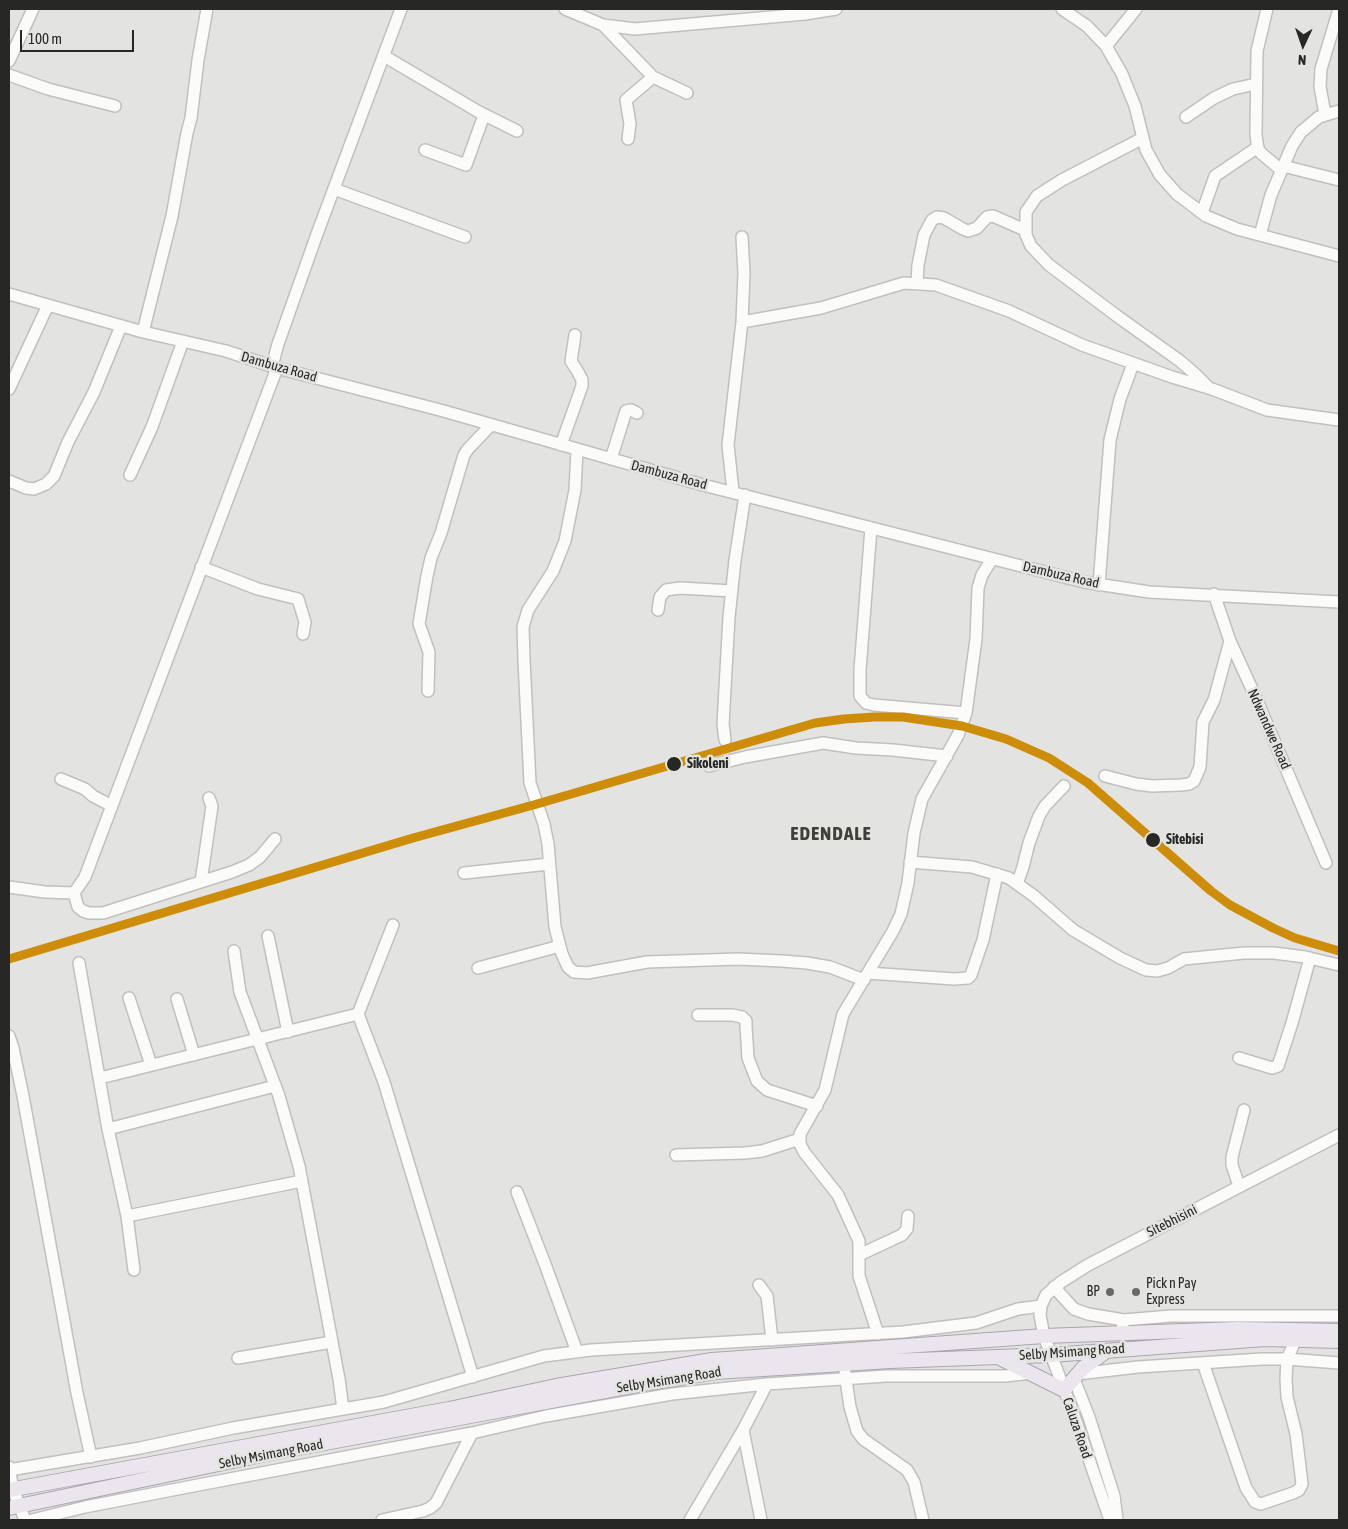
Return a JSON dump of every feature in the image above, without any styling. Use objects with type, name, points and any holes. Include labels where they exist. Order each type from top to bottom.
[{"type":"main road","name":"Selby Msimang Road","points":[[11,1489],[261,1444],[556,1386],[720,1359],[1044,1336],[1123,1326],[1339,1330]]},
{"type":"main road","name":"Selby Msimang Road","points":[[14,1507],[271,1453],[648,1383],[738,1369],[1051,1355],[1220,1341],[1296,1339],[1339,1341]]},
{"type":"main road","points":[[999,1357],[1064,1390],[1088,1363],[1108,1350]]},
{"type":"street","points":[[9,60],[33,9]]},
{"type":"street","points":[[143,332],[170,227],[191,118],[207,9]]},
{"type":"street","points":[[275,839],[260,857],[249,865],[232,872],[103,913],[89,913],[78,907],[74,894],[85,876],[112,806],[275,367],[278,344],[401,9]]},
{"type":"street","points":[[566,9],[603,25],[635,29],[652,29],[740,14],[805,14],[836,9]]},
{"type":"street","points":[[1062,9],[1087,26],[1106,46],[1122,74],[1135,106],[1146,150],[1160,175],[1177,194],[1202,213],[1237,229],[1339,256]]},
{"type":"street","points":[[1106,46],[1136,9]]},
{"type":"street","points":[[1267,9],[1256,50],[1258,147],[1264,157],[1282,168],[1339,180]]},
{"type":"street","points":[[1325,114],[1320,87],[1322,69],[1339,9]]},
{"type":"street","points":[[603,25],[653,77],[687,94]]},
{"type":"street","points":[[384,56],[484,115],[517,130]]},
{"type":"street","points":[[9,75],[57,92],[114,106]]},
{"type":"street","points":[[628,139],[630,124],[626,100],[653,77]]},
{"type":"street","points":[[1186,117],[1214,98],[1233,89],[1256,84]]},
{"type":"street","points":[[1260,235],[1271,195],[1292,146],[1301,132],[1314,121],[1325,114],[1339,111]]},
{"type":"street","points":[[425,150],[466,164],[484,115]]},
{"type":"street","points":[[1143,138],[1062,180],[1037,196],[1026,212],[1025,230],[1031,246],[1049,265],[1180,361],[1208,388]]},
{"type":"street","points":[[1202,213],[1215,176],[1258,147]]},
{"type":"street","points":[[334,189],[465,237]]},
{"type":"street","points":[[917,282],[918,265],[924,236],[932,220],[936,217],[944,218],[968,231],[977,228],[987,217],[993,216],[1025,230]]},
{"type":"street","points":[[733,491],[728,434],[742,322],[744,273],[742,237]]},
{"type":"street","points":[[742,322],[840,304],[893,285],[917,282],[945,288],[1009,311],[1082,345],[1267,410],[1339,420]]},
{"type":"street","name":"Dambuza Road","points":[[9,294],[143,332],[226,351],[275,367],[440,410],[611,460],[1099,585],[1149,592],[1339,602]]},
{"type":"street","points":[[9,389],[48,305]]},
{"type":"street","points":[[9,481],[34,489],[40,488],[54,476],[68,442],[94,392],[121,326]]},
{"type":"street","points":[[561,445],[582,386],[582,380],[571,361],[575,336]]},
{"type":"street","points":[[130,475],[152,427],[183,341]]},
{"type":"street","points":[[1099,585],[1110,440],[1120,399],[1134,364]]},
{"type":"street","points":[[611,460],[626,411],[637,412]]},
{"type":"street","points":[[428,691],[429,652],[420,624],[431,558],[441,533],[464,455],[491,425]]},
{"type":"street","points":[[577,450],[575,490],[565,541],[552,571],[528,610],[523,627],[529,775],[544,824],[548,844],[555,927],[568,967],[580,974],[647,962],[738,959],[807,963],[866,976],[968,978],[971,976],[983,940],[998,874]]},
{"type":"street","points":[[725,740],[723,724],[732,591],[745,495]]},
{"type":"street","points":[[871,528],[860,661],[860,696],[866,703],[874,705],[966,713]]},
{"type":"street","points":[[878,1334],[859,1276],[859,1240],[838,1195],[804,1152],[800,1139],[803,1128],[826,1090],[843,1014],[901,914],[905,900],[914,833],[922,799],[958,735],[966,713],[976,639],[978,588],[982,575],[992,559]]},
{"type":"street","points":[[201,566],[258,589],[298,599],[305,622],[303,634]]},
{"type":"street","points":[[658,610],[660,597],[666,590],[680,588],[732,591]]},
{"type":"street","name":"Ndwandwe Road","points":[[1214,594],[1230,641],[1326,863]]},
{"type":"street","points":[[1105,776],[1152,786],[1189,784],[1194,780],[1200,767],[1203,722],[1214,700],[1230,641]]},
{"type":"street","points":[[709,766],[745,757],[823,743],[856,748],[947,756]]},
{"type":"street","points":[[61,779],[85,789],[93,796],[112,806]]},
{"type":"street","points":[[1017,884],[1039,816],[1045,806],[1064,786]]},
{"type":"street","points":[[201,882],[212,806],[209,798]]},
{"type":"street","points":[[910,862],[972,867],[1009,878],[1073,930],[1120,958],[1146,970],[1157,971],[1168,968],[1184,959],[1244,953],[1274,953],[1310,958],[1339,965]]},
{"type":"street","points":[[464,873],[549,864]]},
{"type":"street","points":[[9,887],[74,894]]},
{"type":"street","points":[[393,925],[358,1014],[384,1082],[472,1377]]},
{"type":"street","points":[[268,936],[288,1032]]},
{"type":"street","points":[[478,968],[560,946]]},
{"type":"street","points":[[234,950],[238,986],[285,1116],[302,1181],[343,1409]]},
{"type":"street","points":[[1238,1058],[1266,1067],[1274,1068],[1278,1066],[1310,958]]},
{"type":"street","points":[[79,963],[108,1129],[126,1216],[134,1270]]},
{"type":"street","points":[[129,998],[150,1065]]},
{"type":"street","points":[[177,999],[194,1055]]},
{"type":"street","points":[[100,1078],[358,1014]]},
{"type":"street","points":[[698,1015],[732,1015],[742,1017],[746,1021],[748,1058],[757,1081],[767,1090],[817,1106]]},
{"type":"street","points":[[9,1036],[23,1096],[77,1393],[91,1457]]},
{"type":"street","points":[[108,1129],[275,1086]]},
{"type":"street","points":[[1239,1186],[1232,1165],[1232,1157],[1244,1110]]},
{"type":"street","name":"Sitebhisini","points":[[1041,1306],[1046,1295],[1054,1287],[1088,1265],[1339,1135]]},
{"type":"street","points":[[676,1155],[762,1151],[800,1139]]},
{"type":"street","points":[[126,1216],[302,1181]]},
{"type":"street","points":[[517,1192],[577,1352]]},
{"type":"street","points":[[859,1254],[902,1235],[907,1229],[908,1216]]},
{"type":"street","points":[[759,1285],[767,1296],[772,1340]]},
{"type":"street","points":[[1054,1287],[1074,1309],[1123,1326],[1172,1316],[1339,1316]]},
{"type":"street","points":[[25,1520],[14,1507],[9,1469],[91,1457],[232,1428],[384,1402],[544,1356],[577,1352],[878,1334],[976,1323],[1018,1308],[1041,1306],[1040,1315],[1044,1336]]},
{"type":"street","name":"Caluza Road","points":[[1044,1336],[1110,1520]]},
{"type":"street","points":[[1203,1363],[1246,1488],[1255,1502],[1262,1504],[1293,1493],[1301,1488],[1302,1484],[1296,1434],[1287,1397],[1286,1378],[1287,1359],[1296,1339]]},
{"type":"street","points":[[238,1358],[332,1342]]},
{"type":"street","points":[[1117,1520],[1114,1496],[1076,1377],[1122,1369],[1203,1363],[1287,1359],[1339,1363]]},
{"type":"street","points":[[844,1364],[850,1407],[857,1431],[863,1439],[907,1470],[914,1482],[923,1520]]},
{"type":"street","points":[[32,1520],[85,1507],[472,1433],[610,1404],[672,1394],[767,1384],[886,1376],[1013,1375],[1033,1373]]},
{"type":"street","points":[[690,1520],[743,1430],[767,1384]]},
{"type":"street","points":[[743,1430],[761,1520]]},
{"type":"street","points":[[382,1520],[423,1511],[436,1503],[472,1433]]},
{"type":"transit line","points":[[9,959],[413,838],[815,723],[874,717],[903,717],[962,726],[1006,739],[1049,758],[1088,783],[1211,891],[1230,905],[1295,938],[1339,951]]},
{"type":"place","name":"Sikoleni","points":[[674,764]]},
{"type":"place","name":"Sitebisi","points":[[1153,840]]},
{"type":"place","name":"BP","points":[[1110,1292]]},
{"type":"place","name":"Pick n Pay Express","points":[[1136,1292]]},
{"type":"district","name":"EDENDALE","points":[[831,834]]}]
